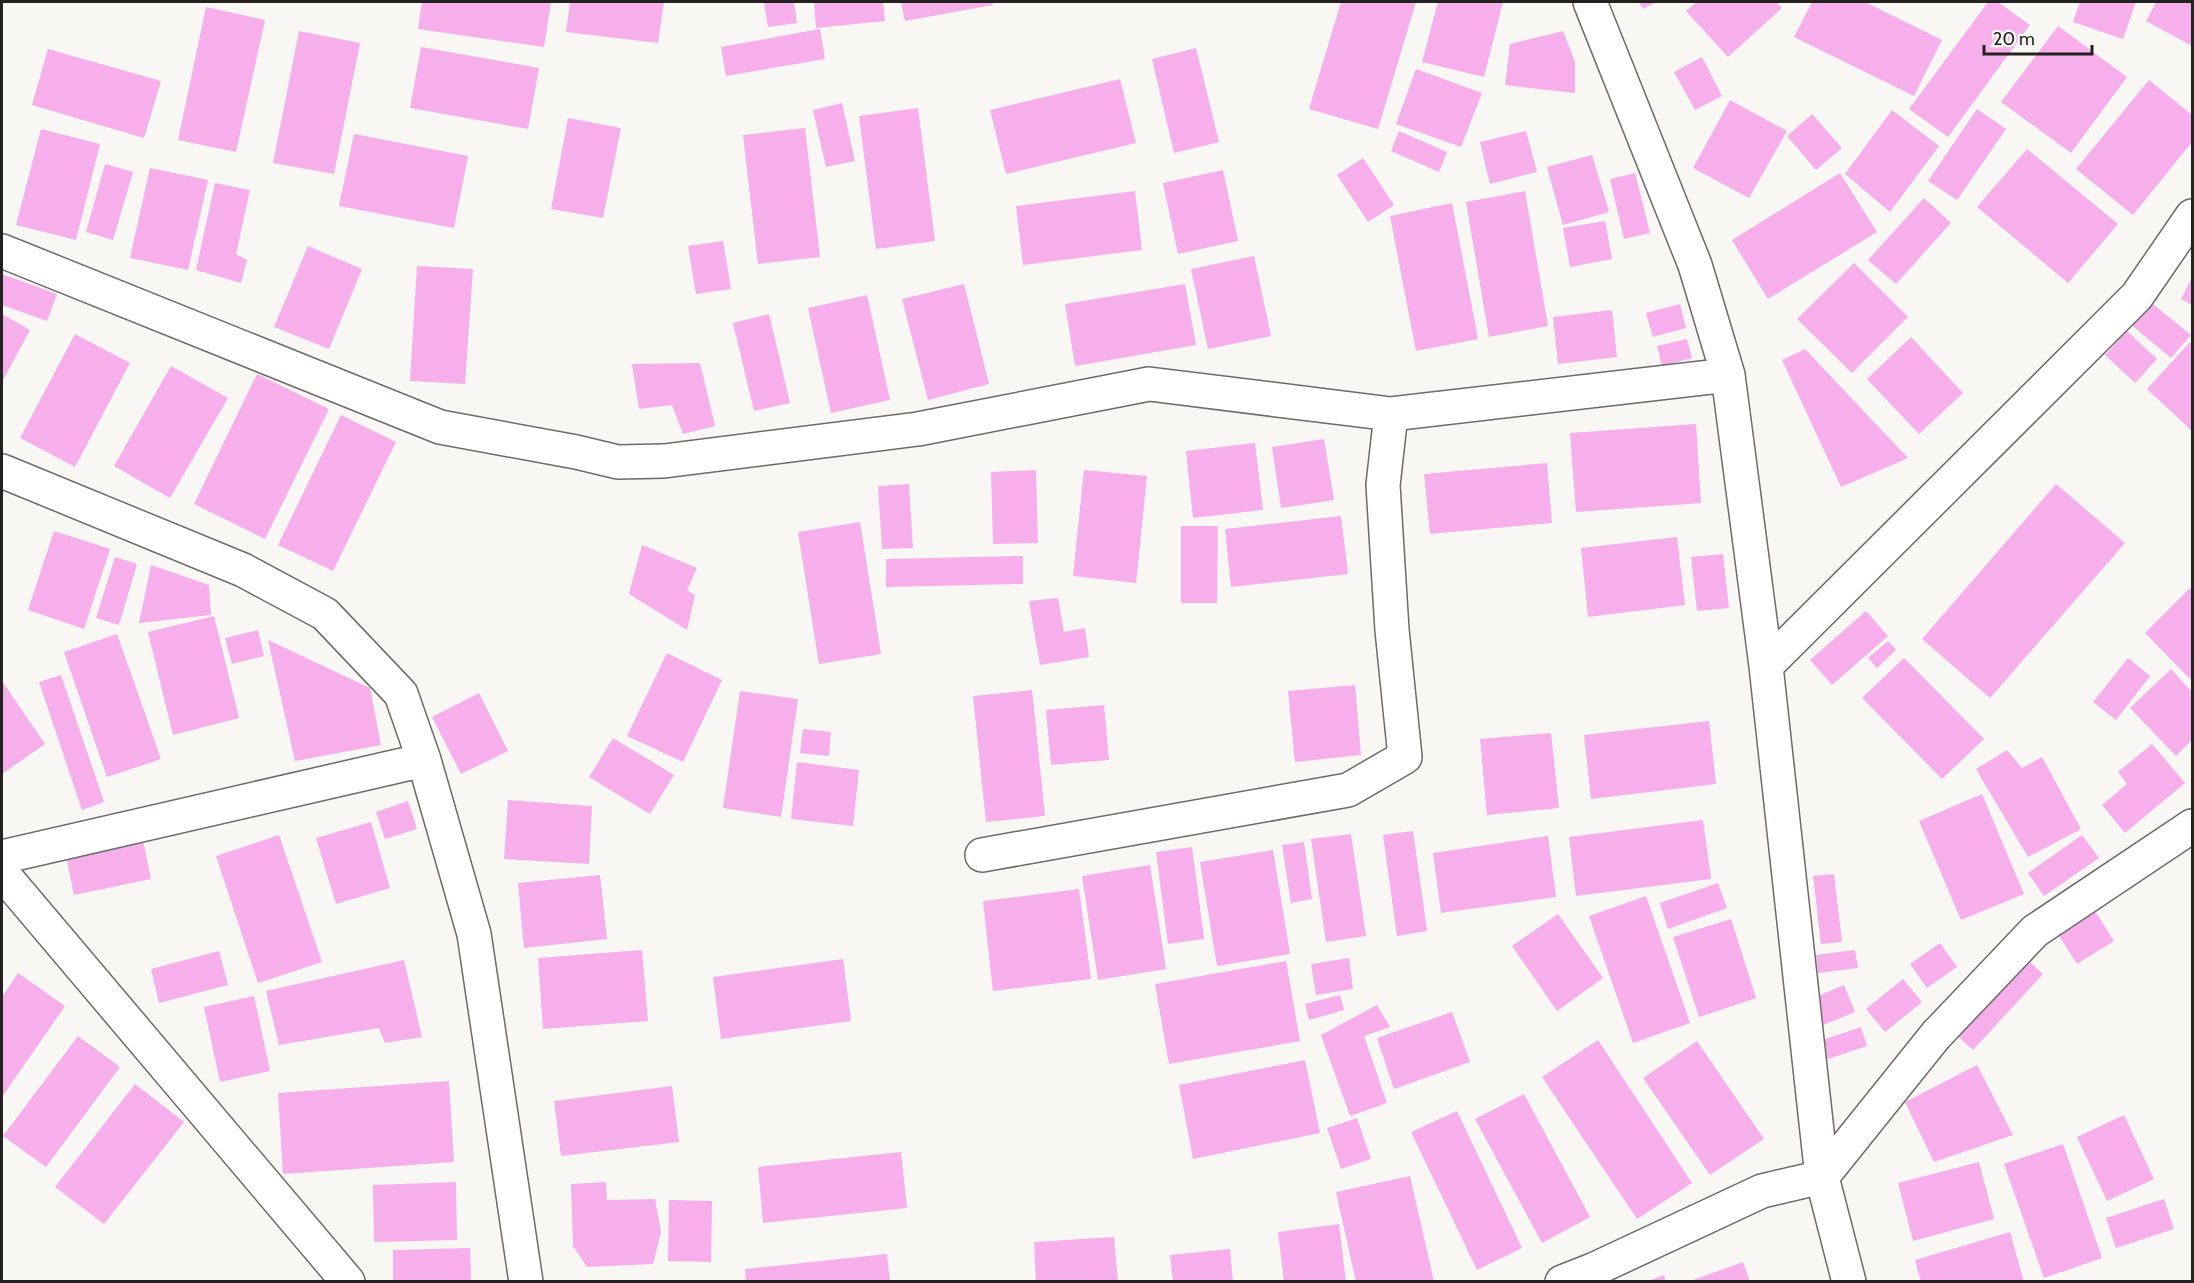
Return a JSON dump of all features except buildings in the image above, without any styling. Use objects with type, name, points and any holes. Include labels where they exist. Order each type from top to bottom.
[{"type":"street","points":[[1590,2],[1695,265],[1728,375],[1766,666],[1822,1177],[1849,1281]]},
{"type":"street","points":[[1766,666],[2137,296],[2193,216]]},
{"type":"street","points":[[2,251],[440,427],[618,462],[664,461],[918,429],[1149,384],[1391,414],[1728,375]]},
{"type":"street","points":[[982,855],[1348,790],[1405,757],[1392,630],[1383,485],[1391,414]]},
{"type":"street","points":[[2,471],[243,570],[325,614],[401,694],[424,760],[474,934],[526,1281]]},
{"type":"street","points":[[2,857],[424,760]]},
{"type":"street","points":[[1562,1281],[1594,1269],[1762,1191],[1822,1177],[1936,1035],[2035,931],[2193,826]]},
{"type":"street","points":[[2,873],[348,1281]]}]
